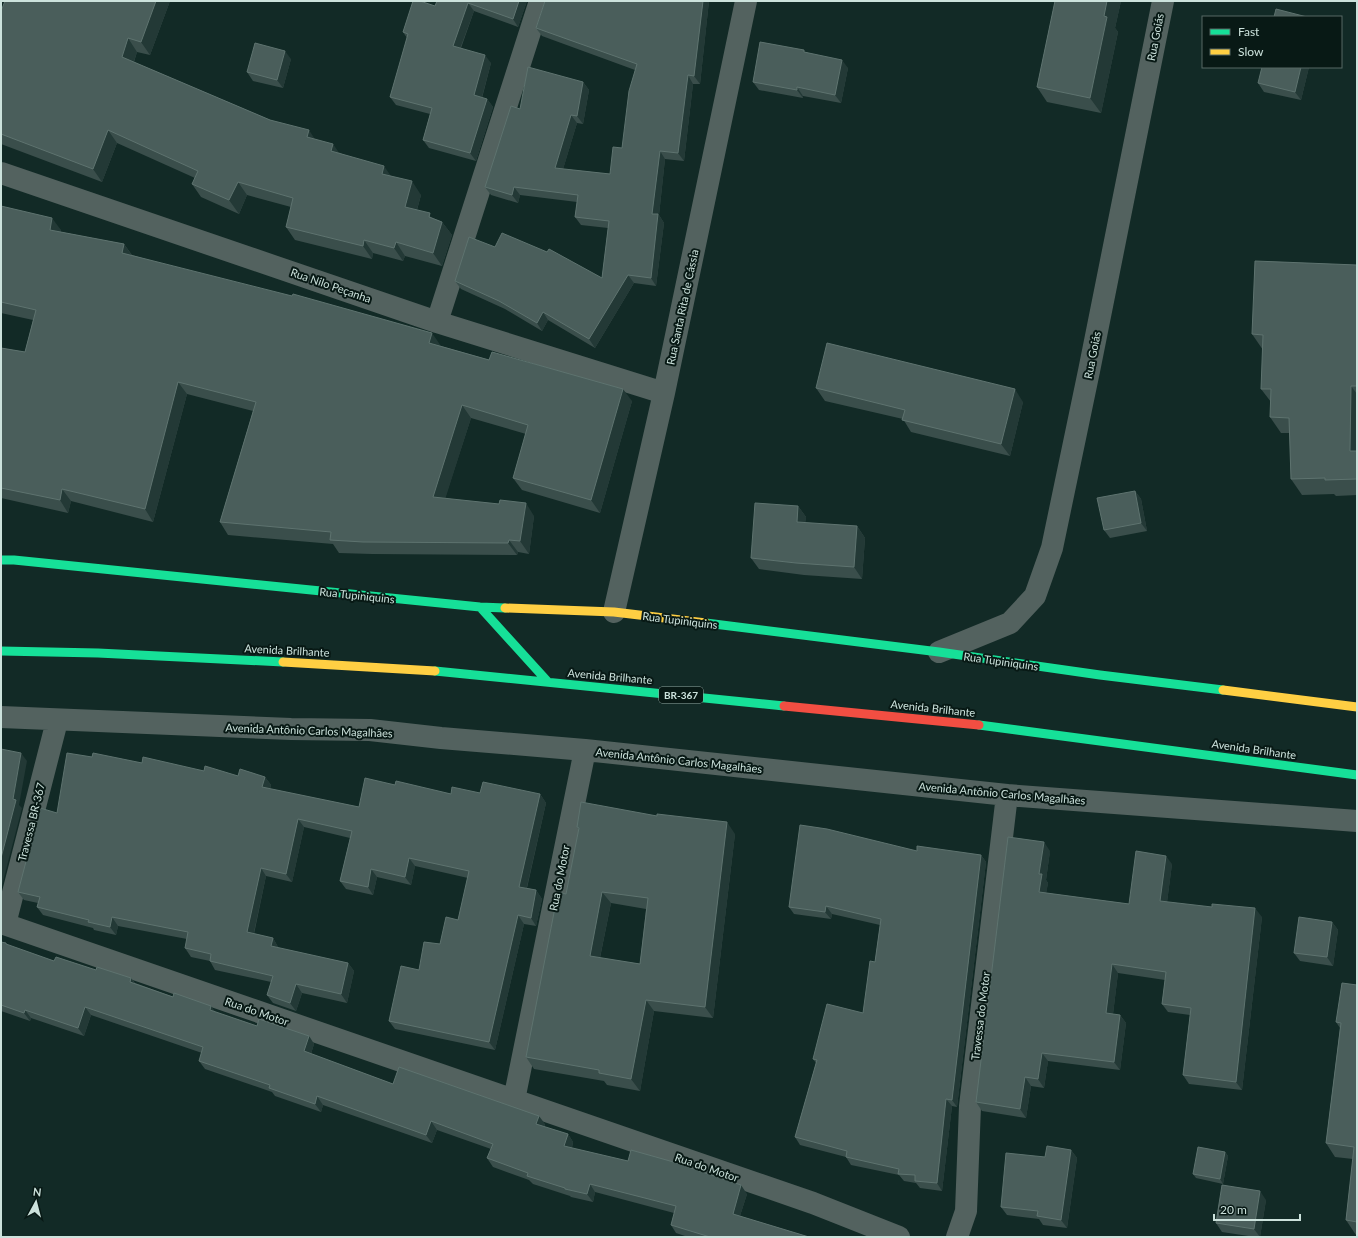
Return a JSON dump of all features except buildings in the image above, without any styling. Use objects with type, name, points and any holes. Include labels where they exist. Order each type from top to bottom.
[{"type":"main road","name":"Rua Tupiniquins","points":[[5,558],[480,607],[614,612],[939,652],[1100,675],[1357,707]]},
{"type":"main road","points":[[480,607],[548,682]]},
{"type":"main road","name":"Avenida Brilhante","points":[[1,651],[98,653],[307,663],[430,671],[990,726],[1357,775]]},
{"type":"street","points":[[437,322],[540,1]]},
{"type":"street","name":"Rua Santa Rita de Cássia","points":[[614,612],[664,393],[746,1]]},
{"type":"street","name":"Rua Goiás","points":[[939,652],[1010,623],[1035,596],[1045,569],[1052,548],[1089,371],[1162,1]]},
{"type":"street","name":"Rua Nilo Peçanha","points":[[1,173],[437,322],[664,393]]},
{"type":"street","name":"Avenida Antônio Carlos Magalhães","points":[[1,718],[291,729],[370,730],[441,738],[584,750],[1007,795],[1357,821]]},
{"type":"street","name":"Travessa BR-367","points":[[3,923],[57,721]]},
{"type":"street","name":"Rua do Motor","points":[[514,1100],[584,750]]},
{"type":"street","name":"Travessa do Motor","points":[[957,1237],[966,1211],[970,1106],[1007,795]]},
{"type":"street","name":"Rua do Motor","points":[[3,923],[813,1204],[898,1237]]},
{"type":"traffic: fast","points":[[1,560],[14,560],[480,607],[505,608]]},
{"type":"traffic: fast","points":[[480,607],[548,682]]},
{"type":"traffic: fast","points":[[706,623],[1223,690]]},
{"type":"traffic: fast","points":[[1,651],[98,653],[283,662]]},
{"type":"traffic: fast","points":[[435,671],[784,706]]},
{"type":"traffic: fast","points":[[979,725],[1357,775]]},
{"type":"traffic: slow","points":[[505,608],[614,612],[706,623]]},
{"type":"traffic: slow","points":[[283,662],[435,671]]},
{"type":"traffic: slow","points":[[1223,690],[1357,707]]},
{"type":"traffic: jam","points":[[784,706],[979,725]]}]
